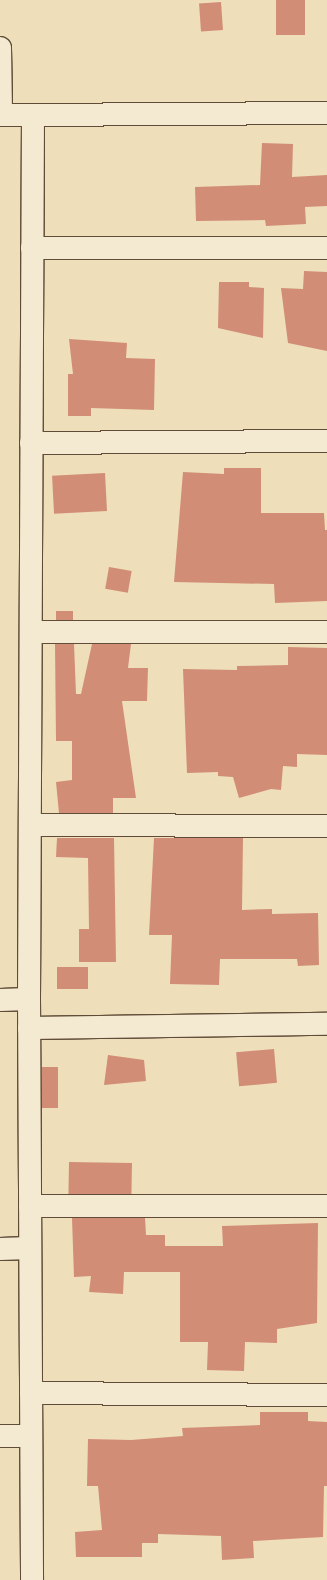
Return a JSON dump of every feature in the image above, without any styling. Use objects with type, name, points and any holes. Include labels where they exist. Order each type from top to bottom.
[{"type":"street","points":[[0,48],[1,115],[327,113]]},
{"type":"street","points":[[32,1580],[29,999],[33,115]]},
{"type":"street","points":[[32,248],[327,248]]},
{"type":"street","points":[[31,443],[327,442]]},
{"type":"street","points":[[31,632],[327,632]]},
{"type":"street","points":[[30,825],[327,826]]},
{"type":"street","points":[[0,1000],[29,999]]},
{"type":"street","points":[[29,1028],[327,1024]]},
{"type":"street","points":[[30,1206],[327,1206]]},
{"type":"street","points":[[0,1248],[30,1248]]},
{"type":"street","points":[[31,1392],[327,1394]]},
{"type":"street","points":[[0,1436],[31,1436]]},
{"type":"building","points":[[276,0],[305,0],[305,35],[276,35]]},
{"type":"building","points":[[221,2],[223,30],[201,31],[199,4]]},
{"type":"building","points":[[262,143],[293,144],[292,177],[327,175],[327,206],[305,207],[306,224],[266,226],[265,220],[196,221],[195,187],[260,185]]},
{"type":"building","points":[[304,271],[327,272],[327,351],[288,343],[281,288],[303,289]]},
{"type":"building","points":[[219,282],[249,282],[249,287],[264,288],[263,338],[218,328]]},
{"type":"building","points":[[69,339],[127,343],[126,358],[155,359],[154,410],[91,408],[91,416],[68,416],[68,374],[73,374]]},
{"type":"building","points":[[224,468],[261,468],[261,513],[324,513],[325,530],[327,530],[327,601],[275,603],[274,584],[174,582],[183,472],[224,474]]},
{"type":"building","points":[[105,473],[107,511],[54,514],[52,476]]},
{"type":"building","points":[[109,567],[132,571],[128,593],[105,589]]},
{"type":"building","points":[[56,611],[73,611],[73,620],[56,620]]},
{"type":"building","points":[[55,644],[74,644],[76,694],[81,694],[92,644],[131,644],[128,668],[148,668],[147,701],[122,701],[136,798],[113,798],[113,813],[59,813],[56,782],[72,780],[72,741],[56,741]]},
{"type":"building","points":[[288,647],[327,648],[327,755],[297,754],[297,767],[283,766],[281,790],[271,789],[239,798],[233,777],[218,776],[218,772],[187,773],[183,669],[237,670],[237,666],[288,665]]},
{"type":"building","points":[[57,838],[114,838],[116,962],[79,962],[79,929],[89,929],[88,858],[56,857]]},
{"type":"building","points":[[154,838],[243,838],[242,910],[272,909],[272,914],[318,913],[319,965],[298,966],[297,959],[220,959],[219,985],[170,984],[172,935],[149,935]]},
{"type":"building","points":[[57,967],[88,967],[88,989],[57,989]]},
{"type":"building","points":[[274,1049],[277,1083],[239,1086],[236,1052]]},
{"type":"building","points":[[108,1055],[144,1060],[146,1081],[104,1085]]},
{"type":"building","points":[[42,1067],[58,1067],[58,1108],[42,1108]]},
{"type":"building","points":[[69,1162],[132,1163],[131,1195],[68,1194]]},
{"type":"building","points":[[72,1218],[145,1218],[146,1235],[165,1235],[165,1246],[223,1246],[222,1226],[318,1223],[317,1323],[277,1329],[277,1343],[245,1342],[244,1371],[207,1370],[208,1342],[180,1342],[180,1272],[124,1272],[123,1294],[89,1292],[91,1276],[74,1277]]},
{"type":"building","points":[[260,1412],[308,1412],[308,1421],[327,1422],[327,1486],[324,1486],[323,1537],[253,1541],[254,1558],[222,1560],[221,1536],[158,1534],[158,1543],[142,1543],[142,1557],[76,1557],[75,1532],[102,1530],[98,1486],[87,1486],[88,1439],[131,1440],[183,1436],[182,1428],[260,1425]]}]
